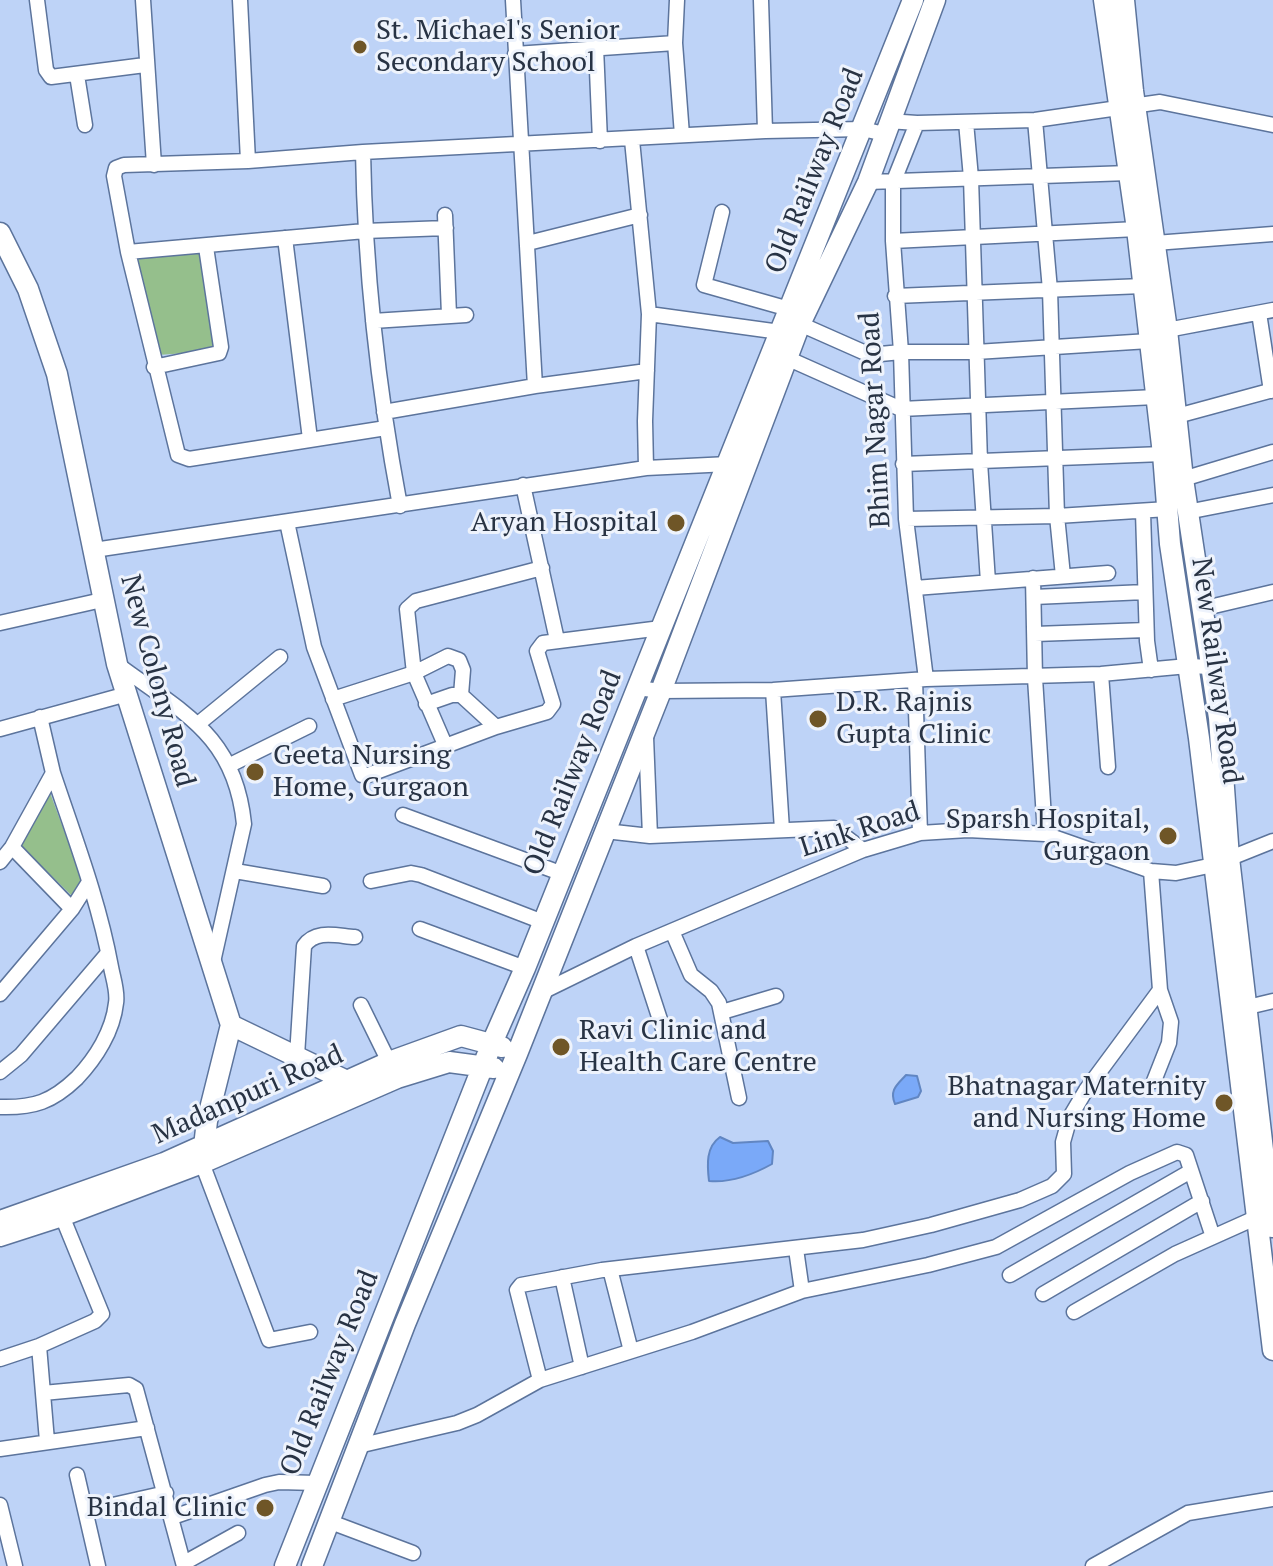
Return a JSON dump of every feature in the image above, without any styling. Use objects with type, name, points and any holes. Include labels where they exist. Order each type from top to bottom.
[{"type":"main road","name":"Old Railway Road","points":[[312,1566],[405,1324],[661,691],[790,322],[913,0]]},
{"type":"main road","name":"Old Railway Road","points":[[790,322],[868,182],[935,0]]},
{"type":"main road","name":"New Railway Road","points":[[1104,0],[1122,70],[1155,243],[1167,330],[1183,479],[1170,544],[1221,862],[1266,1097],[1264,1215],[1273,1235]]},
{"type":"main road","name":"New Railway Road","points":[[1122,70],[1124,0]]},
{"type":"main road","name":"New Railway Road","points":[[1127,106],[1129,173],[1163,454],[1201,609],[1219,718],[1221,862],[1264,1215],[1273,1350]]},
{"type":"main road","name":"New Colony Road","points":[[0,233],[28,289],[57,374],[117,664],[231,1025]]},
{"type":"main road","name":"Old Railway Road","points":[[285,1566],[483,1065],[661,628],[729,464],[780,354]]},
{"type":"main road","points":[[204,1154],[207,1121],[231,1025],[297,1056],[353,1088]]},
{"type":"main road","name":"Madanpuri Road","points":[[353,1088],[389,1062],[461,1036],[492,1043],[512,1063]]},
{"type":"main road","name":"Madanpuri Road","points":[[0,1236],[62,1216],[353,1088],[449,1062],[483,1065],[512,1063]]},
{"type":"main road","points":[[164,1163],[207,1121]]},
{"type":"main road","name":"Madanpuri Road","points":[[0,1221],[164,1163],[204,1154]]},
{"type":"main road","points":[[384,1314],[405,1324]]},
{"type":"street","points":[[37,0],[48,75],[56,78],[145,65]]},
{"type":"street","points":[[143,0],[154,165]]},
{"type":"street","points":[[240,0],[248,161]]},
{"type":"street","points":[[513,0],[535,386]]},
{"type":"street","points":[[677,0],[675,43],[682,135]]},
{"type":"street","points":[[761,0],[765,131]]},
{"type":"street","points":[[515,54],[675,43]]},
{"type":"street","points":[[596,47],[600,141]]},
{"type":"street","points":[[77,75],[85,125]]},
{"type":"street","points":[[647,371],[535,386],[310,439],[183,459],[175,450],[154,367],[128,252],[114,176],[116,168],[121,165],[248,161],[521,143],[1035,120],[1160,102],[1273,125]]},
{"type":"street","points":[[1035,120],[1050,290],[1057,516],[1063,576]]},
{"type":"street","points":[[966,122],[971,178],[977,406],[988,582]]},
{"type":"street","points":[[893,183],[917,123]]},
{"type":"street","points":[[632,140],[649,314],[646,468]]},
{"type":"street","points":[[363,152],[365,231],[373,321],[385,420],[400,506]]},
{"type":"street","points":[[868,182],[1129,173]]},
{"type":"street","name":"Bhim Nagar Road","points":[[893,183],[906,519],[915,588],[921,679],[920,833]]},
{"type":"street","points":[[722,212],[704,285],[863,354],[976,352],[1149,341]]},
{"type":"street","points":[[528,243],[640,215]]},
{"type":"street","points":[[128,252],[445,222],[449,315]]},
{"type":"street","points":[[893,241],[1137,229]]},
{"type":"street","points":[[1155,243],[1273,234]]},
{"type":"street","points":[[285,238],[310,439]]},
{"type":"street","points":[[154,367],[219,353],[221,347],[206,247]]},
{"type":"street","points":[[895,296],[1143,286]]},
{"type":"street","points":[[1167,330],[1266,312],[1272,391],[1177,416]]},
{"type":"street","points":[[649,314],[790,322]]},
{"type":"street","points":[[373,321],[466,315]]},
{"type":"street","points":[[780,354],[901,409],[1156,397]]},
{"type":"street","points":[[1183,479],[1273,452]]},
{"type":"street","points":[[903,464],[1163,454]]},
{"type":"street","points":[[94,550],[646,468],[729,464]]},
{"type":"street","points":[[523,485],[557,640]]},
{"type":"street","points":[[906,519],[1178,511],[1273,495]]},
{"type":"street","points":[[1143,512],[1146,630],[1151,670]]},
{"type":"street","points":[[287,522],[314,647],[362,775],[547,712],[553,697],[537,651],[543,643],[661,628]]},
{"type":"street","points":[[446,747],[414,673],[407,614],[409,606],[416,601],[542,568]]},
{"type":"street","points":[[915,588],[1108,573]]},
{"type":"street","points":[[1033,578],[1035,678],[1045,834]]},
{"type":"street","points":[[1034,597],[1145,592]]},
{"type":"street","points":[[1201,609],[1273,592]]},
{"type":"street","points":[[0,623],[102,600]]},
{"type":"street","points":[[1035,634],[1146,630]]},
{"type":"street","points":[[333,699],[414,673],[448,656],[455,657],[463,670],[461,695]]},
{"type":"street","points":[[198,724],[280,657]]},
{"type":"street","points":[[117,664],[198,724],[217,744],[230,765],[242,802],[244,824],[211,967]]},
{"type":"street","points":[[637,688],[661,691],[773,690],[921,679],[1035,678],[1188,666],[1211,667]]},
{"type":"street","points":[[1101,674],[1108,767]]},
{"type":"street","points":[[773,690],[782,830]]},
{"type":"street","points":[[0,729],[127,694]]},
{"type":"street","points":[[426,704],[461,695],[496,727]]},
{"type":"street","points":[[0,1107],[26,1108],[53,1098],[88,1067],[109,1031],[117,999],[89,882],[53,773],[40,717]]},
{"type":"street","points":[[230,765],[309,726]]},
{"type":"street","points":[[646,726],[650,836]]},
{"type":"street","points":[[0,862],[12,847],[53,773]]},
{"type":"street","points":[[403,815],[563,874]]},
{"type":"street","points":[[605,831],[650,836],[834,828],[863,850]]},
{"type":"street","name":"Link Road","points":[[540,993],[636,946],[863,850],[920,833],[959,830],[1045,834],[1151,871],[1176,873],[1221,862],[1273,841]]},
{"type":"street","points":[[12,847],[72,909]]},
{"type":"street","points":[[235,871],[323,886]]},
{"type":"street","points":[[1151,871],[1160,990],[1171,1022],[1169,1043],[1154,1081]]},
{"type":"street","points":[[371,881],[411,873],[421,875],[543,922]]},
{"type":"street","points":[[0,994],[72,909],[89,882]]},
{"type":"street","points":[[420,929],[525,968]]},
{"type":"street","points":[[672,931],[691,975],[715,996],[722,1012],[739,1098]]},
{"type":"street","points":[[297,1056],[304,946],[313,936],[355,937]]},
{"type":"street","points":[[636,946],[664,1032]]},
{"type":"street","points":[[0,1072],[21,1055],[108,953]]},
{"type":"street","points":[[540,1380],[517,1288],[610,1269],[863,1240],[1020,1200],[1052,1186],[1064,1174],[1063,1142],[1070,1117],[1160,990]]},
{"type":"street","points":[[722,1012],[776,996]]},
{"type":"street","points":[[1248,1007],[1273,1001]]},
{"type":"street","points":[[361,1005],[389,1062]]},
{"type":"street","points":[[358,1446],[457,1423],[540,1380],[692,1332],[802,1291],[928,1265],[996,1247],[1130,1173],[1177,1152],[1186,1155],[1213,1237]]},
{"type":"street","points":[[204,1154],[269,1340],[310,1332]]},
{"type":"street","points":[[1010,1275],[1191,1171]]},
{"type":"street","points":[[1043,1294],[1202,1201]]},
{"type":"street","points":[[1074,1312],[1175,1254],[1264,1215]]},
{"type":"street","points":[[0,1359],[39,1346],[95,1321],[102,1314],[62,1216]]},
{"type":"street","points":[[796,1249],[802,1291]]},
{"type":"street","points":[[610,1269],[631,1351]]},
{"type":"street","points":[[562,1277],[582,1367]]},
{"type":"street","points":[[39,1346],[47,1441]]},
{"type":"street","points":[[43,1393],[132,1385],[137,1391],[184,1564],[238,1533]]},
{"type":"street","points":[[0,1449],[147,1428]]},
{"type":"street","points":[[77,1475],[98,1566]]},
{"type":"street","points":[[173,1517],[265,1485],[279,1482],[316,1483]]},
{"type":"street","points":[[86,1511],[166,1493]]},
{"type":"street","points":[[1093,1566],[1188,1513],[1273,1499]]},
{"type":"street","points":[[0,1505],[15,1566]]},
{"type":"street","points":[[328,1521],[413,1553]]},
{"type":"green space","points":[[200,250],[215,351],[158,355],[137,254]]},
{"type":"green space","points":[[49,790],[83,882],[72,896],[21,846]]},
{"type":"water","points":[[906,1075],[917,1076],[921,1091],[918,1097],[895,1104],[893,1091]]},
{"type":"water","points":[[720,1137],[733,1143],[768,1141],[773,1151],[772,1164],[742,1177],[709,1181],[710,1151]]},
{"type":"place","name":"St. Michael's Senior Secondary School","points":[[360,47]]},
{"type":"place","name":"Aryan Hospital","points":[[676,523]]},
{"type":"place","name":"D.R. Rajnis Gupta Clinic","points":[[818,719]]},
{"type":"place","name":"Geeta Nursing Home, Gurgaon","points":[[255,772]]},
{"type":"place","name":"Sparsh Hospital, Gurgaon","points":[[1168,836]]},
{"type":"place","name":"Ravi Clinic and Health Care Centre","points":[[561,1047]]},
{"type":"place","name":"Bhatnagar Maternity and Nursing Home","points":[[1224,1103]]},
{"type":"place","name":"Bindal Clinic","points":[[265,1508]]}]
